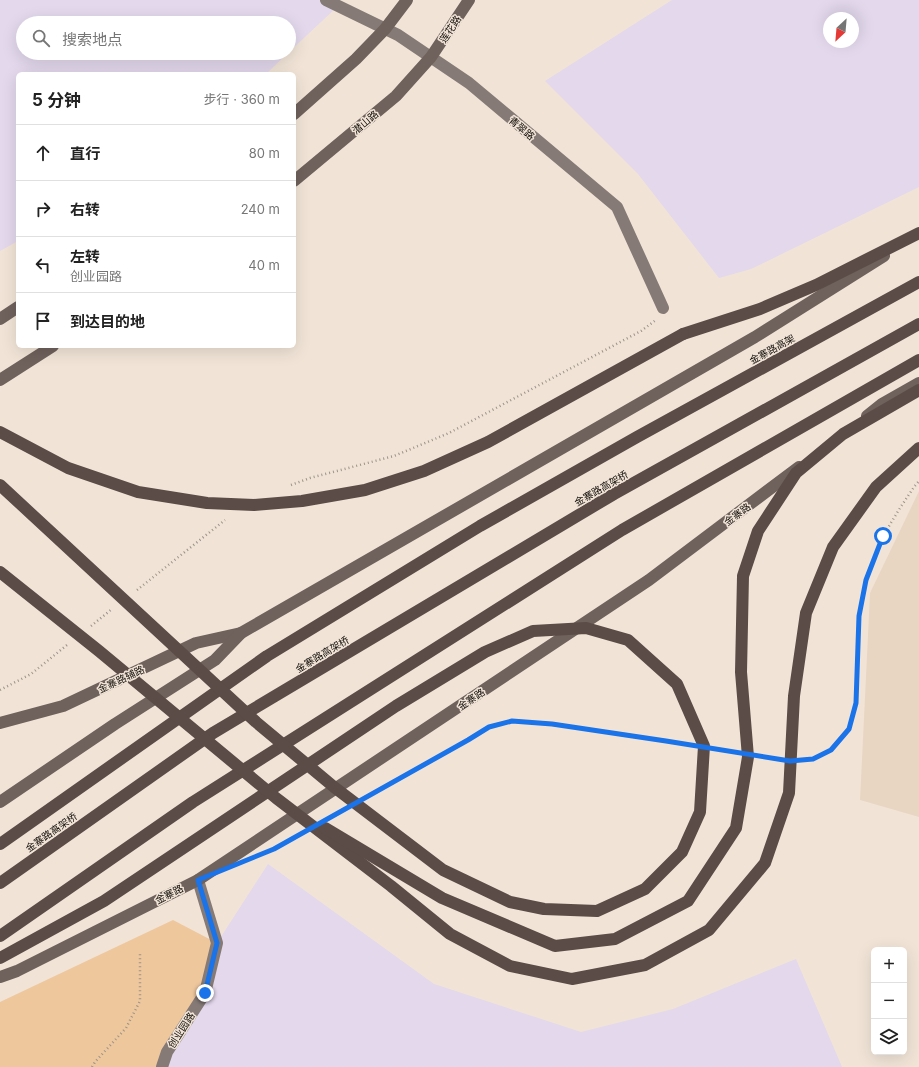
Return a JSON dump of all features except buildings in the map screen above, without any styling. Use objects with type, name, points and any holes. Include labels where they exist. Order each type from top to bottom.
[{"type":"highway","points":[[0,432],[68,468],[138,492],[207,503],[254,505],[302,501],[365,490],[424,471],[488,442],[683,334],[760,310],[816,285],[919,233]]},
{"type":"highway","name":"金寨路高架","points":[[637,437],[919,282]]},
{"type":"highway","name":"金寨路高架桥","points":[[0,883],[213,733],[608,498],[919,324]]},
{"type":"highway","points":[[0,936],[193,802],[622,530],[919,360]]},
{"type":"highway","points":[[276,798],[442,898],[555,946],[615,939],[688,901],[736,828],[748,757],[741,672],[743,576],[758,531],[796,474],[843,434],[919,390]]},
{"type":"highway","name":"金寨路高架桥","points":[[0,844],[267,656],[480,526],[637,437]]},
{"type":"highway","points":[[0,572],[276,798],[391,886],[450,934],[510,966],[572,979],[645,965],[709,930],[765,863],[789,793],[794,696],[806,613],[833,547],[876,486],[919,448]]},
{"type":"highway","points":[[0,485],[256,722],[304,762],[310,767],[328,782],[334,787],[443,870],[510,902],[544,910],[597,911],[645,889],[682,852],[700,812],[704,746],[677,684],[628,640],[586,628],[533,632],[478,655],[396,706],[390,711],[330,750],[310,764],[303,768],[104,901],[0,958]]},
{"type":"main road","points":[[296,112],[356,59],[385,29],[407,0]]},
{"type":"main road","name":"莲花路","points":[[430,57],[469,0]]},
{"type":"main road","name":"潜山路","points":[[296,179],[396,96],[430,57]]},
{"type":"main road","points":[[0,802],[115,724],[215,660],[241,633],[755,337],[919,233]]},
{"type":"main road","points":[[0,319],[16,308]]},
{"type":"main road","points":[[0,380],[50,348]]},
{"type":"main road","name":"金寨路","points":[[0,977],[17,971],[198,880],[649,580],[882,404],[919,383]]},
{"type":"main road","name":"金寨路辅路","points":[[0,724],[63,706],[196,643],[241,633]]},
{"type":"street","name":"青翠路","points":[[326,0],[398,35],[469,83],[617,207],[663,308]]},
{"type":"street","name":"创业园路","points":[[162,1067],[167,1052],[205,993],[217,943],[198,880]]},
{"type":"path","points":[[805,760],[813,759],[831,750],[849,729],[856,703],[859,616],[866,580],[883,536],[919,481]]},
{"type":"path","points":[[371,795],[489,727],[512,721],[552,724],[690,745]]},
{"type":"path","points":[[713,748],[736,752]]},
{"type":"path","points":[[759,756],[782,760]]},
{"type":"path","points":[[281,846],[302,834]]},
{"type":"path","points":[[92,1067],[126,1028],[140,1001],[140,952]]},
{"type":"shaded area","points":[[0,0],[326,0],[338,6],[296,45],[296,16],[16,16],[16,60],[281,60],[268,72],[16,72],[16,242],[0,251]]},
{"type":"shaded area","points":[[672,0],[919,0],[919,187],[751,269],[719,278],[638,174],[545,81]]},
{"type":"shaded area","points":[[919,491],[919,817],[860,800],[870,593]]},
{"type":"shaded area","points":[[268,864],[434,984],[581,1032],[673,1009],[796,959],[842,1067],[162,1067],[217,943]]},
{"type":"shaded area","points":[[173,920],[217,943],[205,993],[162,1067],[0,1067],[0,1002]]},
{"type":"route","points":[[205,993],[217,943],[198,880],[274,849],[489,727],[512,721],[552,724],[790,761],[813,759],[831,750],[849,729],[856,703],[859,616],[866,580],[883,536]]}]
